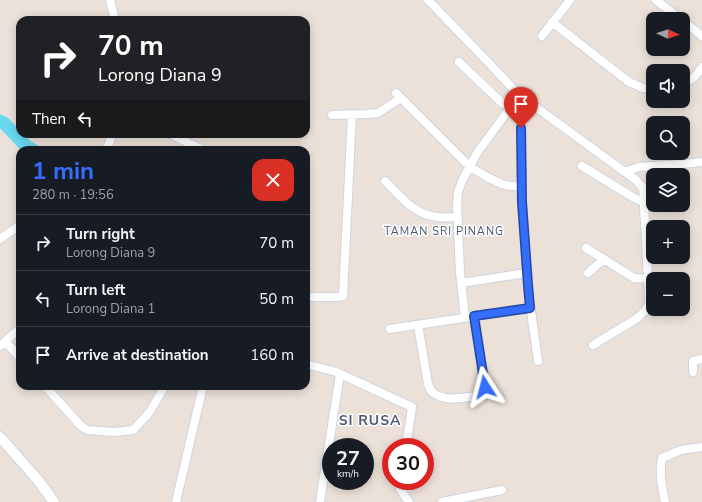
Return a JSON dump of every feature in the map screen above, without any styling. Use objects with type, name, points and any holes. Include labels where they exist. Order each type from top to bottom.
[{"type":"street","points":[[110,0],[114,16]]},
{"type":"street","points":[[428,0],[519,95],[636,180],[642,188],[644,202],[648,272]]},
{"type":"street","points":[[542,36],[570,0]]},
{"type":"street","points":[[656,0],[671,12]]},
{"type":"street","points":[[552,22],[629,82],[646,88]]},
{"type":"street","points":[[690,27],[702,36]]},
{"type":"street","points":[[459,62],[502,103],[521,114]]},
{"type":"street","points":[[690,81],[702,67]]},
{"type":"street","points":[[519,95],[527,273],[530,308],[538,361]]},
{"type":"street","points":[[332,115],[378,113],[398,96],[470,167],[502,184],[522,186]]},
{"type":"street","points":[[465,318],[461,283],[457,204],[458,192],[462,181],[477,153],[510,108]]},
{"type":"street","points":[[310,297],[343,296],[352,115]]},
{"type":"street","points":[[178,138],[195,146]]},
{"type":"street","points":[[625,172],[639,167],[702,162]]},
{"type":"street","points":[[582,166],[634,198],[644,202]]},
{"type":"street","points":[[385,181],[411,206],[423,214],[437,217],[458,217]]},
{"type":"street","points":[[0,239],[16,229]]},
{"type":"street","points":[[586,248],[634,278],[646,279]]},
{"type":"street","points":[[588,273],[604,259]]},
{"type":"street","points":[[461,283],[527,273]]},
{"type":"street","points":[[390,329],[530,308]]},
{"type":"street","points":[[593,345],[636,319],[646,309]]},
{"type":"street","points":[[418,325],[428,384],[431,391],[442,398],[479,396],[485,387],[474,316]]},
{"type":"street","points":[[16,332],[2,344],[16,355]]},
{"type":"street","points":[[693,372],[693,362],[702,358]]},
{"type":"street","points":[[310,365],[340,374],[412,407],[407,438]]},
{"type":"street","points":[[320,502],[340,374]]},
{"type":"street","points":[[49,390],[80,425],[87,430],[114,432],[133,430],[149,413],[163,390]]},
{"type":"street","points":[[176,502],[203,390]]},
{"type":"street","points":[[0,437],[38,480],[54,502]]},
{"type":"street","points":[[665,502],[660,477],[662,458],[681,450],[702,448]]},
{"type":"street","points":[[401,490],[409,502]]},
{"type":"street","points":[[442,502],[472,499],[502,490]]},
{"type":"waterway","points":[[0,121],[4,123],[16,136]]},
{"type":"waterway","points":[[18,138],[26,146]]},
{"type":"district","name":"TAMAN SRI PINANG","points":[[444,231]]},
{"type":"district","name":"SI RUSA","points":[[370,420]]},
{"type":"route","points":[[485,387],[474,316],[530,308],[522,202],[521,128]]}]
